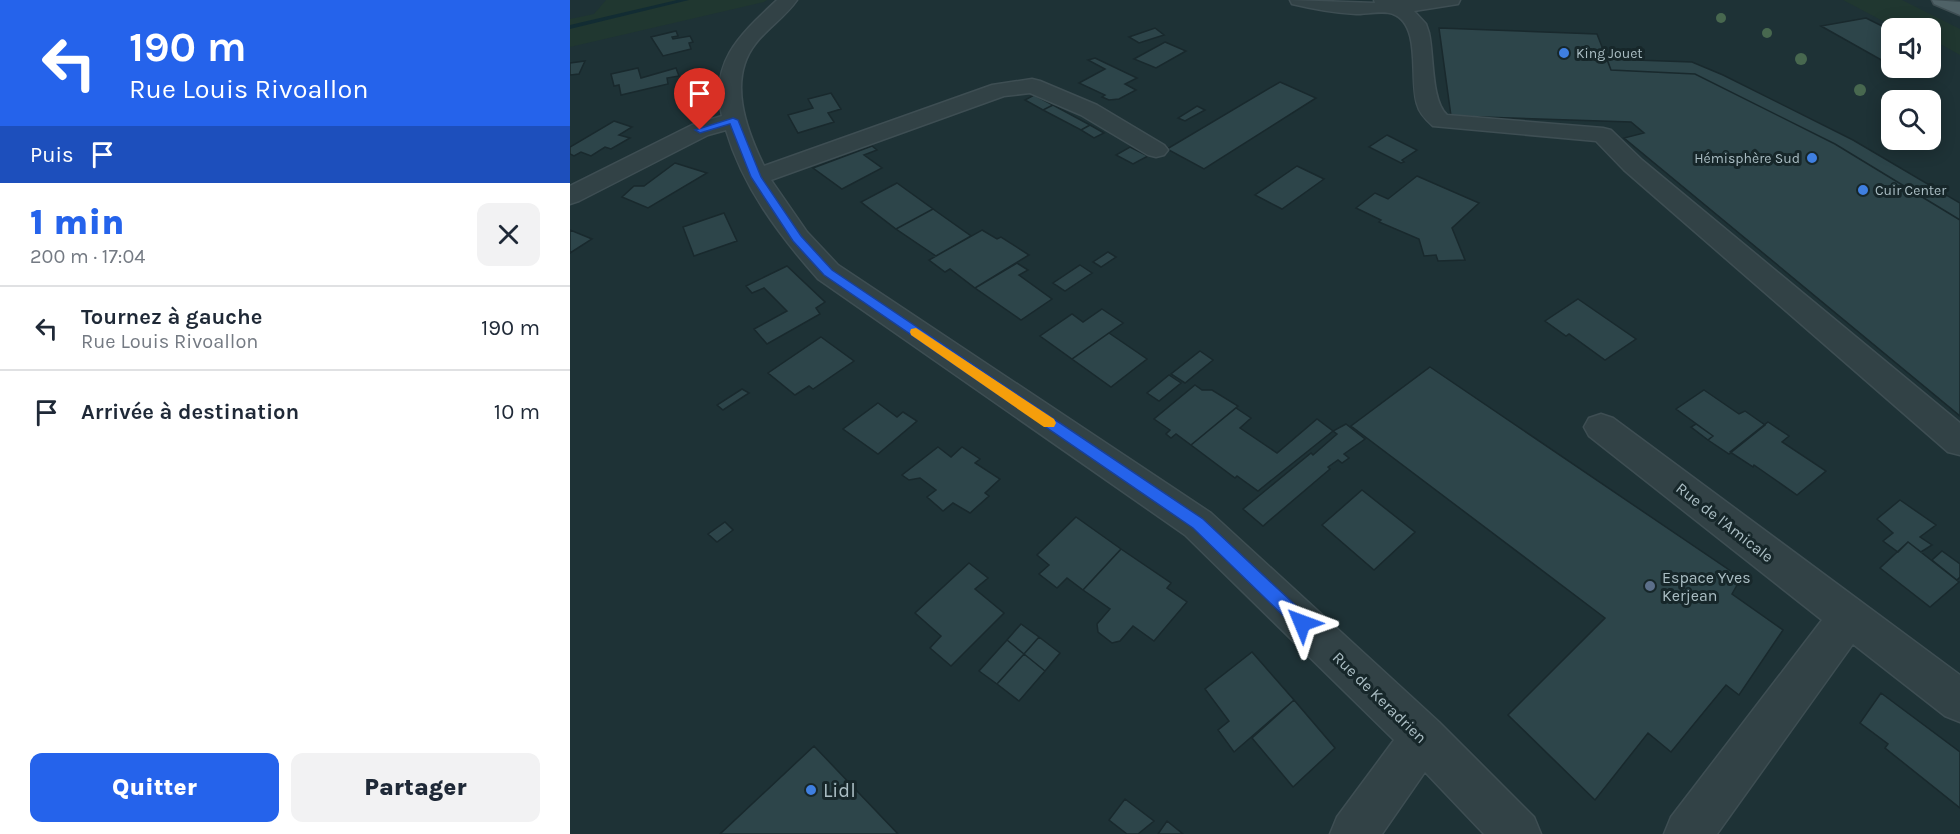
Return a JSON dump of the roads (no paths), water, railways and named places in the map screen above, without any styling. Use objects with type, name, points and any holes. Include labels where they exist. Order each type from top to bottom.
[{"type":"main road","points":[[1941,0],[1960,9]]},
{"type":"street","name":"Rue de Keradrien","points":[[788,0],[762,22],[742,46],[728,86],[733,120],[756,177],[797,239],[828,272],[1198,524],[1423,738],[1517,834]]},
{"type":"street","points":[[1299,0],[1348,8],[1451,0]]},
{"type":"street","points":[[1390,4],[1415,22],[1421,41],[1429,110],[1441,121],[1603,135],[1633,165],[1960,442]]},
{"type":"street","points":[[756,177],[1000,90],[1032,86],[1089,110],[1156,150]]},
{"type":"street","points":[[575,188],[700,130],[733,120]]},
{"type":"street","name":"Rue de l'Amicale","points":[[1601,427],[1960,701]]},
{"type":"street","points":[[1688,834],[1849,617]]},
{"type":"street","points":[[1354,834],[1423,738]]},
{"type":"waterway","points":[[570,27],[686,0]]},
{"type":"place","name":"King Jouet","points":[[1564,53]]},
{"type":"place","name":"Hémisphère Sud","points":[[1812,158]]},
{"type":"place","name":"Cuir Center","points":[[1863,190]]},
{"type":"place","name":"Espace Yves Kerjean","points":[[1650,586]]},
{"type":"place","name":"Lidl","points":[[811,790]]}]
